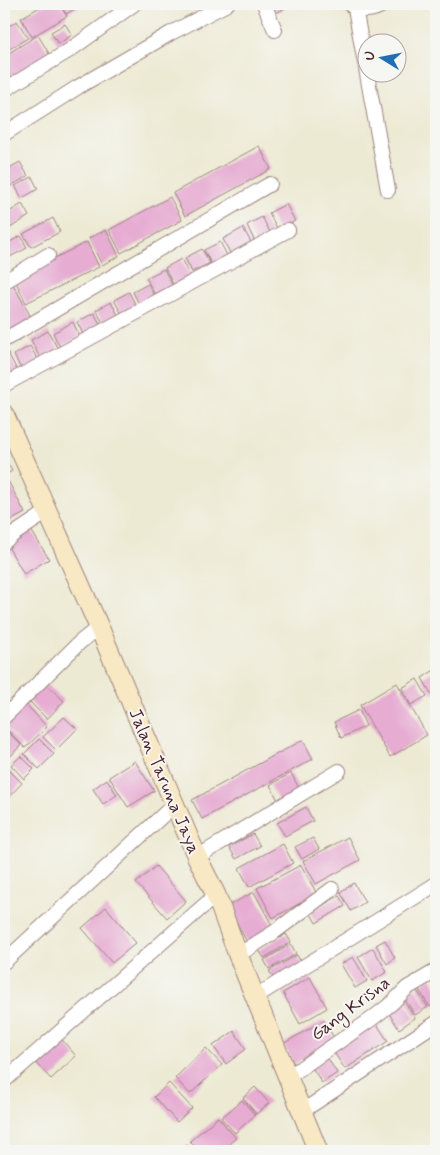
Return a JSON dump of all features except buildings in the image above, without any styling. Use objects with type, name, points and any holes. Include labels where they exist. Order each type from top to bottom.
[{"type":"street","points":[[4,90],[70,50],[134,4]]},
{"type":"street","points":[[4,134],[162,38],[227,4]]},
{"type":"street","points":[[264,4],[275,30]]},
{"type":"street","points":[[384,4],[377,8],[364,10],[352,6],[388,190]]},
{"type":"street","points":[[4,340],[270,184]]},
{"type":"street","points":[[4,385],[288,230]]},
{"type":"street","points":[[4,282],[48,255]]},
{"type":"street","name":"Jalan Taruna Jaya","points":[[4,417],[48,512],[216,895],[238,955],[318,1151]]},
{"type":"street","points":[[8,539],[48,512]]},
{"type":"street","points":[[4,717],[79,643],[99,627]]},
{"type":"street","points":[[198,857],[339,771]]},
{"type":"street","points":[[4,962],[175,804]]},
{"type":"street","points":[[256,997],[436,884]]},
{"type":"street","points":[[238,955],[273,933],[332,889]]},
{"type":"street","points":[[4,1082],[216,895]]},
{"type":"street","name":"Gang Krisna","points":[[288,1077],[374,1018],[407,988],[436,971]]},
{"type":"street","points":[[301,1112],[436,1023]]}]
